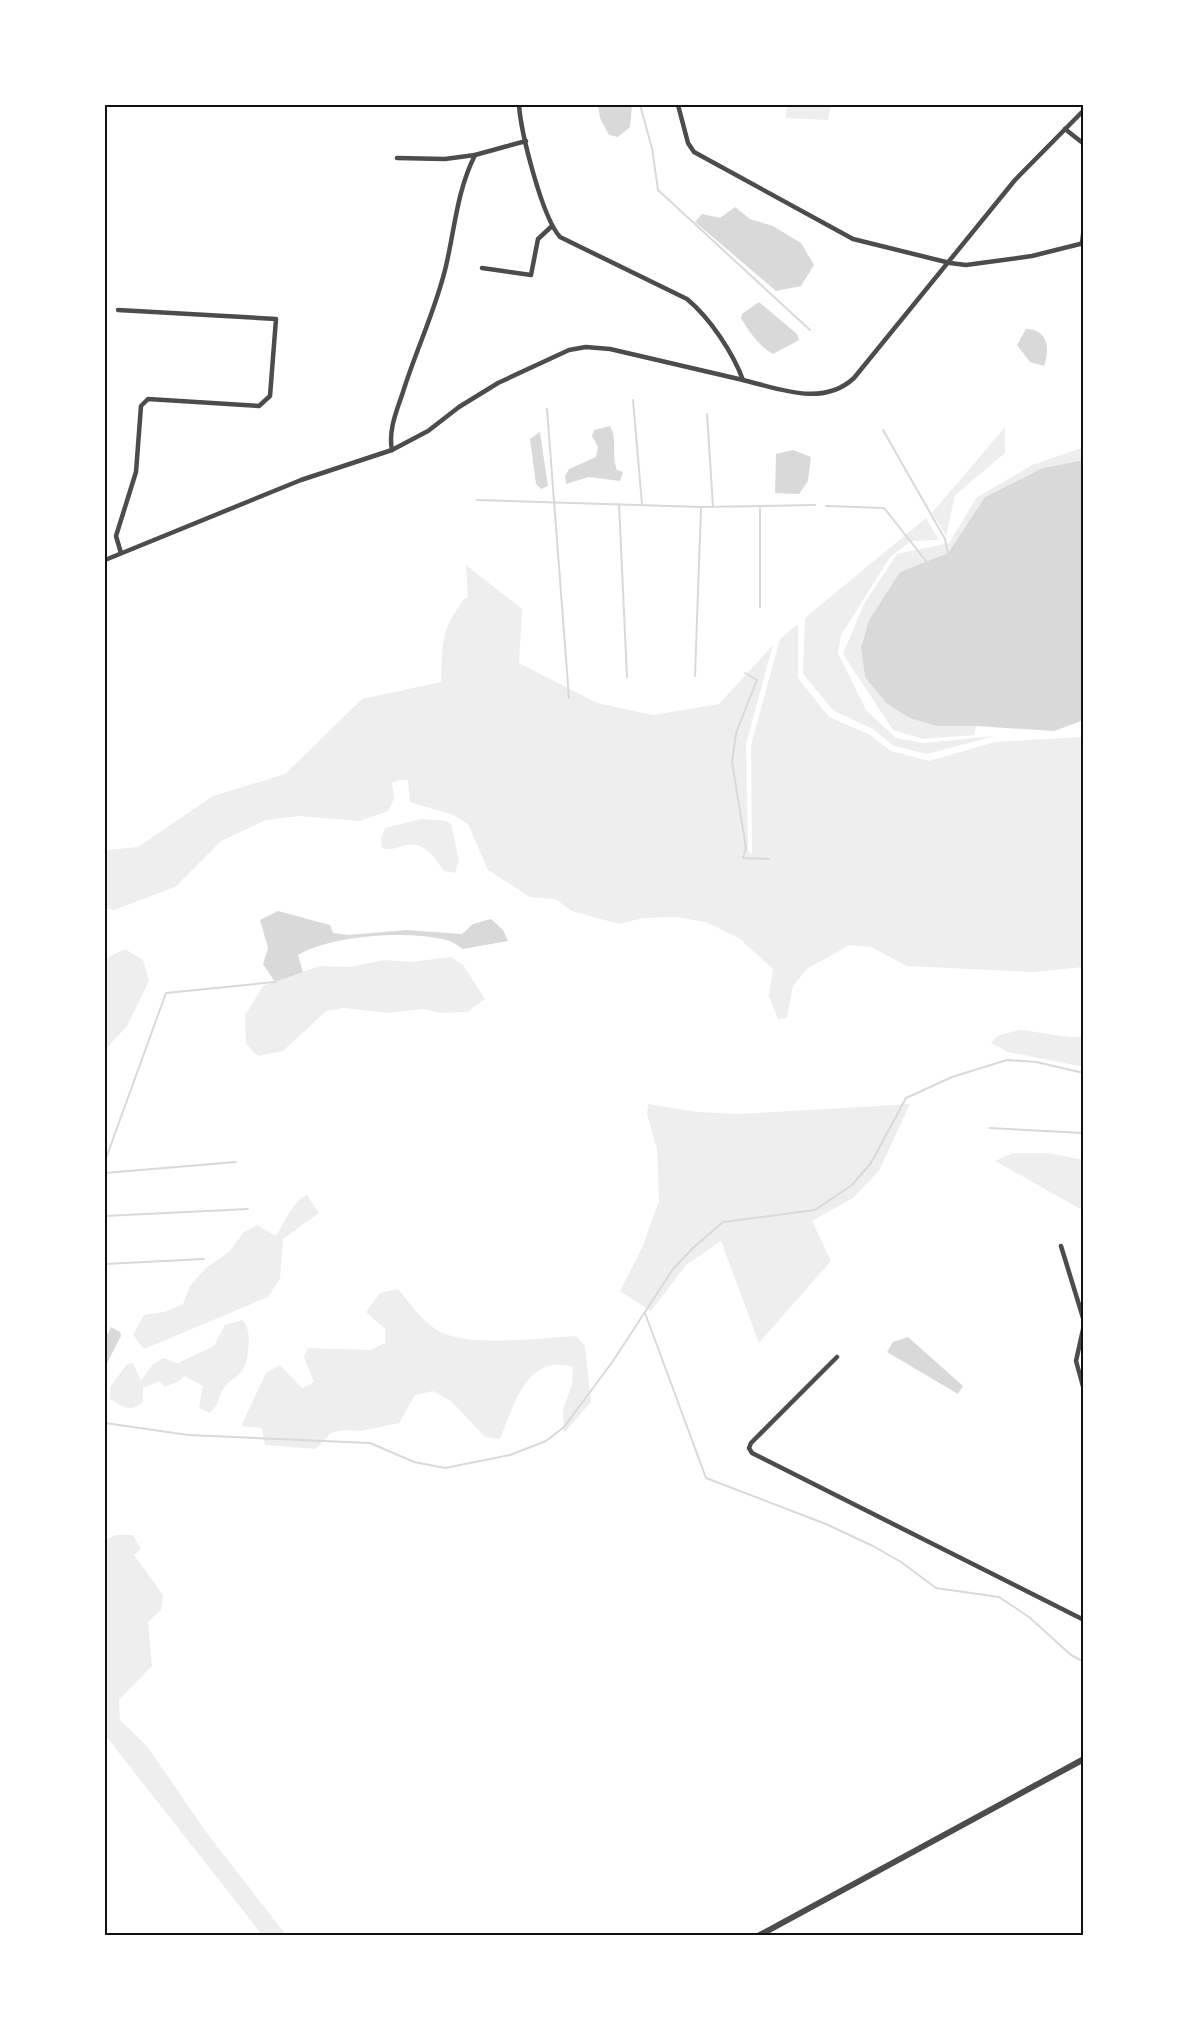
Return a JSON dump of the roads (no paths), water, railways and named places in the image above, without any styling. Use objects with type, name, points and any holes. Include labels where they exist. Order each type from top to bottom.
[{"type":"street","points":[[519,105],[541,200],[552,226],[563,241],[656,282],[687,299],[701,313],[744,380]]},
{"type":"street","points":[[678,105],[688,143],[694,152],[853,239],[966,265],[1022,257],[1083,244],[1084,225]]},
{"type":"street","points":[[105,560],[301,480],[392,450],[428,431],[459,407],[498,382],[577,348],[629,352],[815,395],[842,389],[950,262],[1015,180],[1084,110]]},
{"type":"street","points":[[1065,129],[1084,144]]},
{"type":"street","points":[[397,158],[445,159],[475,155],[526,141]]},
{"type":"street","points":[[392,450],[393,426],[414,356],[425,333],[446,266],[463,180],[475,155]]},
{"type":"street","points":[[482,268],[531,276],[538,239],[552,226]]},
{"type":"street","points":[[118,309],[276,319],[270,396],[259,406],[148,399],[143,402],[138,421],[134,486],[116,536],[121,553]]},
{"type":"street","points":[[1061,1246],[1084,1323],[1076,1361],[1084,1390]]},
{"type":"street","points":[[837,1357],[751,1443],[749,1448],[752,1453],[1084,1620]]},
{"type":"street","points":[[758,1936],[1084,1760]]},
{"type":"waterway","points":[[640,105],[652,148],[658,190],[810,330]]},
{"type":"waterway","points":[[633,400],[642,504]]},
{"type":"waterway","points":[[547,409],[569,698]]},
{"type":"waterway","points":[[707,414],[713,507]]},
{"type":"waterway","points":[[883,430],[945,539],[948,553]]},
{"type":"waterway","points":[[477,500],[701,507],[815,505]]},
{"type":"waterway","points":[[619,504],[627,677]]},
{"type":"waterway","points":[[826,506],[884,508],[926,561]]},
{"type":"waterway","points":[[695,676],[701,508]]},
{"type":"waterway","points":[[760,508],[760,607]]},
{"type":"waterway","points":[[745,673],[757,680],[736,733],[732,762],[746,848],[743,858],[769,859]]},
{"type":"waterway","points":[[105,1161],[166,993],[275,982]]},
{"type":"waterway","points":[[105,1423],[188,1435],[370,1443],[414,1462],[445,1468],[510,1455],[546,1441],[564,1427],[613,1361],[673,1269],[693,1248],[723,1222],[815,1210],[852,1185],[871,1163],[906,1098],[952,1077],[1007,1060],[1036,1062],[1084,1073]]},
{"type":"waterway","points":[[990,1128],[1084,1133]]},
{"type":"waterway","points":[[105,1173],[236,1162]]},
{"type":"waterway","points":[[105,1216],[248,1209]]},
{"type":"waterway","points":[[105,1264],[204,1259]]},
{"type":"waterway","points":[[645,1313],[706,1478],[826,1524],[873,1546],[901,1562],[936,1588],[999,1597],[1029,1617],[1071,1655],[1084,1662]]}]
